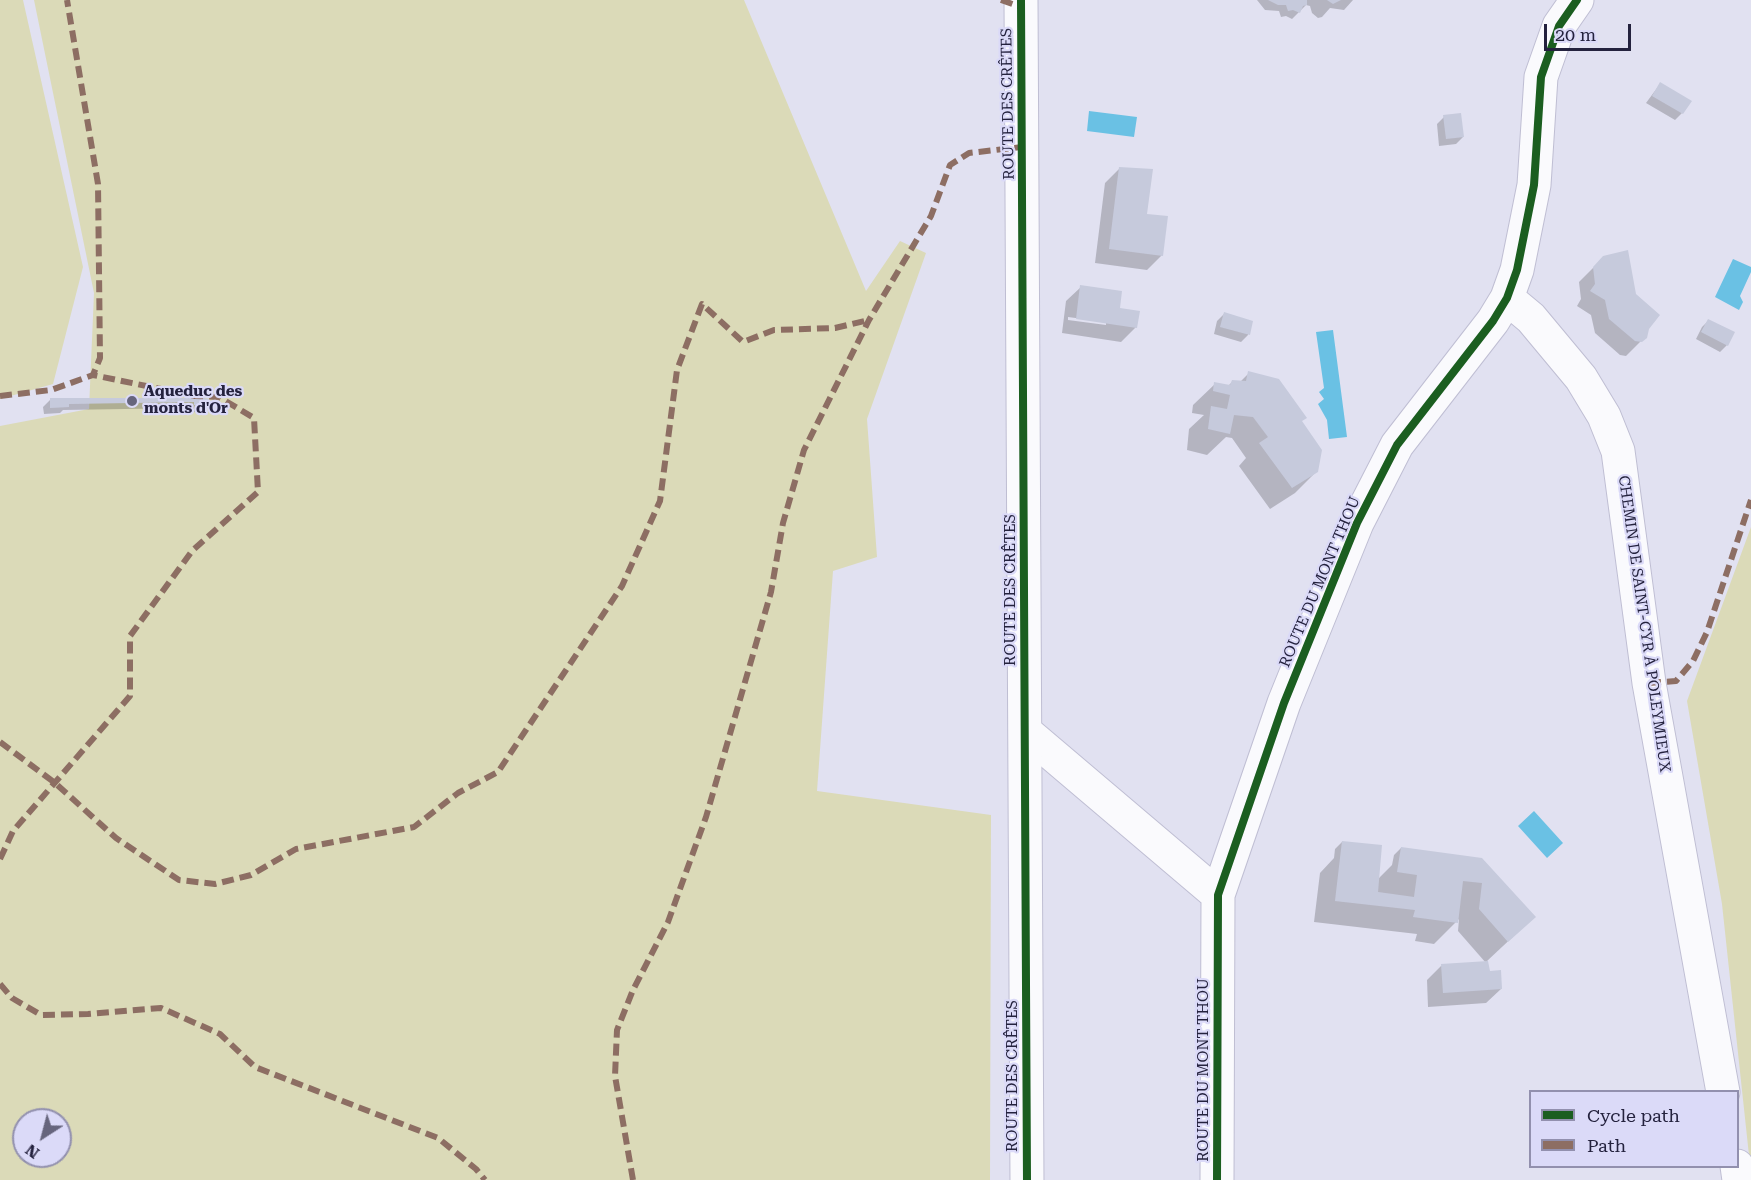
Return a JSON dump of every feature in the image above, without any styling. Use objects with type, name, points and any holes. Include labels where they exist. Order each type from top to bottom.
[{"type":"street","name":"ROUTE DES CRÊTES","points":[[1020,0],[1027,1180]]},
{"type":"street","name":"ROUTE DU MONT THOU","points":[[1217,1180],[1218,895],[1284,703],[1358,523],[1396,445],[1493,321],[1507,298],[1517,270],[1534,185],[1541,77],[1559,27],[1577,0]]},
{"type":"street","name":"CHEMIN DE SAINT-CYR À POLEYMIEUX","points":[[1507,298],[1531,318],[1581,378],[1604,416],[1618,451],[1649,683],[1723,1090]]},
{"type":"street","points":[[1026,732],[1218,895]]},
{"type":"green space","points":[[0,0],[23,0],[83,267],[53,384],[0,399]]},
{"type":"green space","points":[[34,0],[744,0],[866,291],[900,241],[926,253],[867,419],[877,557],[833,571],[817,791],[991,815],[990,1180],[0,1180],[0,426],[89,409],[94,293]]},
{"type":"green space","points":[[1751,527],[1751,1174],[1722,904],[1687,701]]},
{"type":"water","points":[[1089,111],[1137,117],[1134,137],[1087,131]]},
{"type":"water","points":[[1733,259],[1751,267],[1740,296],[1743,302],[1739,310],[1715,297]]},
{"type":"water","points":[[1333,330],[1347,437],[1329,439],[1327,420],[1318,404],[1324,399],[1319,392],[1324,388],[1316,332]]},
{"type":"water","points":[[1534,811],[1563,843],[1547,858],[1518,826]]},
{"type":"building","points":[[1268,0],[1307,0],[1307,5],[1303,6],[1300,13],[1293,10],[1288,11],[1286,5],[1278,5]]},
{"type":"building","points":[[1327,0],[1341,0],[1333,4]]},
{"type":"building","points":[[1660,82],[1692,101],[1683,114],[1652,96]]},
{"type":"building","points":[[1461,113],[1464,137],[1446,139],[1443,115]]},
{"type":"building","points":[[1119,167],[1153,169],[1147,214],[1168,216],[1163,256],[1109,249]]},
{"type":"building","points":[[1628,250],[1636,294],[1660,315],[1649,329],[1647,338],[1642,342],[1635,341],[1609,319],[1605,300],[1590,291],[1595,284],[1593,267],[1603,256]]},
{"type":"building","points":[[1080,285],[1122,291],[1120,308],[1140,311],[1137,328],[1076,319]]},
{"type":"building","points":[[1224,312],[1253,321],[1250,335],[1220,327]]},
{"type":"building","points":[[1708,319],[1735,332],[1728,346],[1701,332]]},
{"type":"building","points":[[1248,371],[1279,379],[1307,418],[1302,421],[1322,450],[1318,472],[1292,488],[1259,443],[1268,437],[1253,417],[1234,415],[1230,434],[1208,429],[1211,406],[1227,409],[1230,395],[1213,391],[1214,382],[1230,385],[1232,380],[1246,381]]},
{"type":"building","points":[[195,396],[209,399],[208,407],[194,405],[194,402],[69,404],[69,407],[50,408],[50,398],[195,398]]},
{"type":"building","points":[[1342,841],[1382,845],[1378,892],[1414,897],[1417,875],[1397,872],[1401,847],[1482,858],[1536,917],[1508,942],[1479,909],[1482,883],[1463,881],[1458,923],[1413,917],[1415,910],[1335,901]]},
{"type":"building","points":[[1488,961],[1490,971],[1501,970],[1502,989],[1443,993],[1441,964]]},
{"type":"marked path","points":[[0,396],[51,390],[93,375],[100,358],[98,184],[67,0]]},
{"type":"marked path","points":[[1001,0],[1021,7]]},
{"type":"marked path","points":[[633,1180],[615,1076],[617,1030],[633,990],[668,922],[706,817],[771,592],[783,523],[804,450],[869,320],[931,216],[950,165],[969,153],[1022,147]]},
{"type":"marked path","points":[[0,742],[55,783],[116,838],[179,880],[215,884],[251,875],[296,849],[414,827],[458,793],[498,772],[622,586],[660,501],[677,370],[702,304],[743,342],[774,330],[835,328],[869,320]]},
{"type":"marked path","points":[[0,859],[13,831],[130,696],[130,636],[192,551],[258,492],[254,418],[219,397],[195,396],[93,375]]},
{"type":"marked path","points":[[1649,683],[1676,681],[1693,661],[1707,632],[1751,500]]},
{"type":"marked path","points":[[0,984],[12,998],[41,1015],[161,1008],[220,1034],[255,1067],[438,1138],[476,1169],[485,1180]]},
{"type":"cycle path","points":[[1021,0],[1027,1180]]},
{"type":"cycle path","points":[[1217,1180],[1218,895],[1284,703],[1357,523],[1397,445],[1493,321],[1507,298],[1517,270],[1534,185],[1541,77],[1559,26],[1577,0]]},
{"type":"place","name":"Aqueduc des monts d'Or","points":[[132,401]]}]
